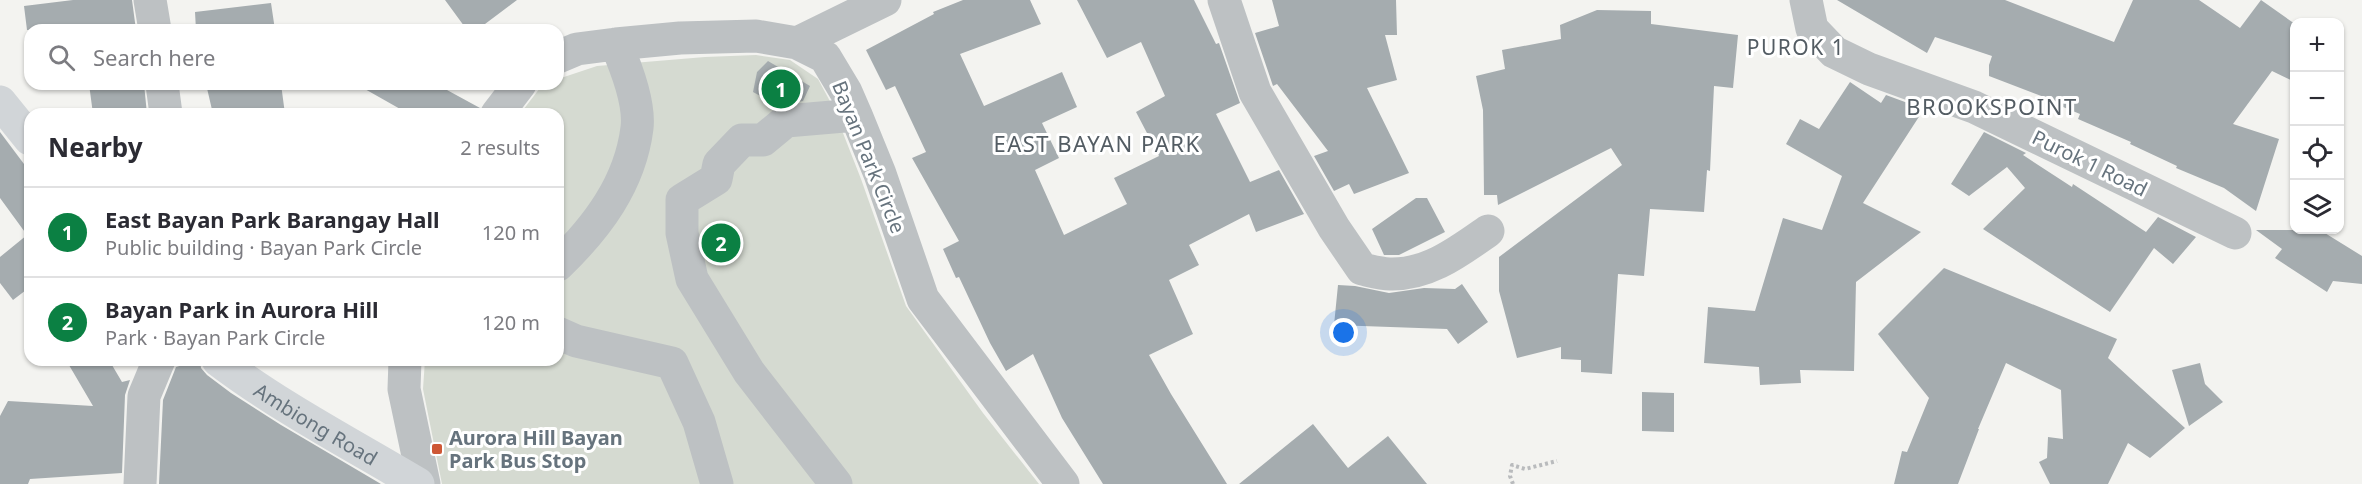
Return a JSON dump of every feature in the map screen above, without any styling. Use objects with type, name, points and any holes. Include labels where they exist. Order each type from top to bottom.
[{"type":"main road","points":[[0,102],[24,132]]},
{"type":"main road","name":"Ambiong Road","points":[[226,366],[238,376],[418,484]]},
{"type":"street","points":[[150,0],[154,24]]},
{"type":"street","points":[[796,43],[885,0]]},
{"type":"street","points":[[1224,0],[1255,92],[1334,228],[1362,269],[1390,274],[1417,271],[1433,266],[1488,231]]},
{"type":"street","name":"Purok 1 Road","points":[[1806,0],[1812,29],[1834,52],[1869,69],[1974,107],[2235,233]]},
{"type":"street","name":"Bayan Park Circle","points":[[564,54],[577,49],[616,44],[680,38],[756,36],[796,43],[825,57],[856,114],[880,174],[923,299],[1062,484]]},
{"type":"street","points":[[564,259],[601,219],[626,173],[637,127],[630,77],[616,44]]},
{"type":"street","points":[[163,90],[165,108]]},
{"type":"street","points":[[502,108],[515,90]]},
{"type":"street","points":[[836,484],[749,372],[692,279],[682,233],[682,200],[716,179],[719,164],[742,140],[763,140],[786,121],[856,114]]},
{"type":"street","points":[[564,336],[576,341],[672,363],[699,422],[717,484]]},
{"type":"street","points":[[140,484],[144,396],[156,366]]},
{"type":"street","points":[[405,366],[404,389],[424,484]]},
{"type":"path","points":[[1513,484],[1510,476],[1512,465],[1525,469],[1557,461]]},
{"type":"shaded area","points":[[756,55],[790,60],[818,79],[832,105],[861,179],[906,306],[983,413],[1039,484],[442,484],[423,389],[425,366],[564,366],[564,108],[525,108],[538,90],[564,90],[564,77],[597,66]]},
{"type":"building","points":[[73,0],[132,0],[135,24],[26,24],[24,6]]},
{"type":"building","points":[[445,0],[517,0],[485,24],[463,24]]},
{"type":"building","points":[[963,0],[1030,0],[1041,24],[960,54],[984,106],[1062,72],[1077,107],[1042,123],[1059,158],[1035,170],[1064,235],[1127,204],[1114,178],[1159,156],[1136,112],[1165,96],[1141,42],[1107,58],[1077,0],[1194,0],[1216,44],[1219,43],[1240,103],[1216,114],[1250,182],[1279,170],[1304,214],[1256,232],[1249,214],[1189,245],[1199,265],[1169,280],[1193,334],[1149,355],[1227,484],[1103,484],[1062,418],[1033,354],[1006,371],[990,343],[943,249],[959,241],[912,158],[926,152],[895,86],[886,90],[866,50],[934,14],[933,12]]},
{"type":"building","points":[[1272,0],[1396,0],[1397,35],[1385,35],[1397,80],[1367,88],[1409,173],[1354,194],[1349,184],[1334,191],[1314,156],[1328,151],[1277,84],[1273,86],[1255,33],[1279,26]]},
{"type":"building","points":[[1837,0],[2005,0],[2114,42],[2133,0],[2199,0],[2240,28],[2261,0],[2290,20],[2290,80],[2272,71],[2233,124],[2279,139],[2256,211],[2224,188],[2176,168],[2177,166],[2130,144],[2131,142],[2078,119],[2080,114],[2051,102],[2052,100],[1989,76],[1992,56],[1935,37],[1927,53]]},
{"type":"building","points":[[271,3],[274,24],[196,24],[195,12]]},
{"type":"building","points":[[1597,10],[1651,11],[1651,24],[1738,35],[1733,88],[1714,86],[1710,171],[1707,170],[1704,212],[1650,209],[1644,276],[1618,274],[1612,374],[1581,372],[1581,360],[1561,359],[1561,347],[1517,358],[1499,291],[1499,257],[1622,165],[1611,148],[1498,205],[1497,195],[1484,195],[1483,110],[1476,76],[1505,69],[1502,50],[1561,39],[1560,25]]},
{"type":"building","points":[[768,61],[810,86],[803,101],[777,105],[753,92],[757,72]]},
{"type":"building","points":[[1850,82],[1881,103],[1886,95],[1924,109],[1863,203],[1921,232],[1856,282],[1854,371],[1800,370],[1801,383],[1760,385],[1759,367],[1704,363],[1708,307],[1755,311],[1783,218],[1822,230],[1842,176],[1786,144],[1800,119],[1819,129]]},
{"type":"building","points":[[90,90],[145,90],[146,108],[92,108]]},
{"type":"building","points":[[207,90],[282,90],[284,108],[212,108]]},
{"type":"building","points":[[367,90],[447,90],[480,108],[398,108]]},
{"type":"building","points":[[0,132],[24,164],[24,231],[0,198]]},
{"type":"building","points":[[1984,132],[2026,153],[2023,155],[2072,187],[2073,184],[2146,232],[2158,217],[2196,237],[2173,264],[2154,248],[2110,312],[1983,229],[2025,188],[2007,167],[1969,196],[1951,184]]},
{"type":"building","points":[[1416,198],[1427,198],[1445,232],[1399,255],[1384,255],[1372,229]]},
{"type":"building","points":[[2256,230],[2290,230],[2290,234],[2326,234],[2362,256],[2362,284],[2333,281],[2327,292],[2275,258],[2282,249]]},
{"type":"building","points":[[24,237],[24,292],[13,300],[0,283],[0,257]]},
{"type":"building","points":[[1944,268],[2117,339],[2108,358],[2185,428],[2150,458],[2128,443],[2108,484],[2050,484],[2039,462],[2047,458],[2048,437],[2063,439],[2061,390],[2006,363],[1958,484],[1894,484],[1902,451],[1907,452],[1929,398],[1878,334]]},
{"type":"building","points":[[1462,284],[1488,322],[1458,344],[1447,329],[1334,325],[1338,285],[1389,293],[1424,288],[1455,289]]},
{"type":"building","points":[[2200,363],[2205,384],[2223,402],[2189,426],[2172,370]]},
{"type":"building","points":[[70,366],[113,366],[122,382],[130,380],[125,395],[122,473],[30,479],[28,484],[0,484],[0,416],[8,401],[93,406]]},
{"type":"building","points":[[201,366],[207,375],[231,393],[381,484],[159,484],[163,400],[176,367]]},
{"type":"building","points":[[1642,392],[1674,393],[1674,432],[1642,431]]},
{"type":"building","points":[[1313,424],[1348,468],[1388,436],[1427,484],[1239,484]]},
{"type":"place","name":"East Bayan Park Barangay Hall","points":[[781,89]]},
{"type":"place","name":"Bayan Park in Aurora Hill","points":[[721,243]]},
{"type":"place","name":"Aurora Hill Bayan Park Bus Stop","points":[[437,449]]},
{"type":"district","name":"PUROK 1","points":[[1796,47]]},
{"type":"district","name":"BROOKSPOINT","points":[[1992,106]]},
{"type":"district","name":"EAST BAYAN PARK","points":[[1097,143]]}]
